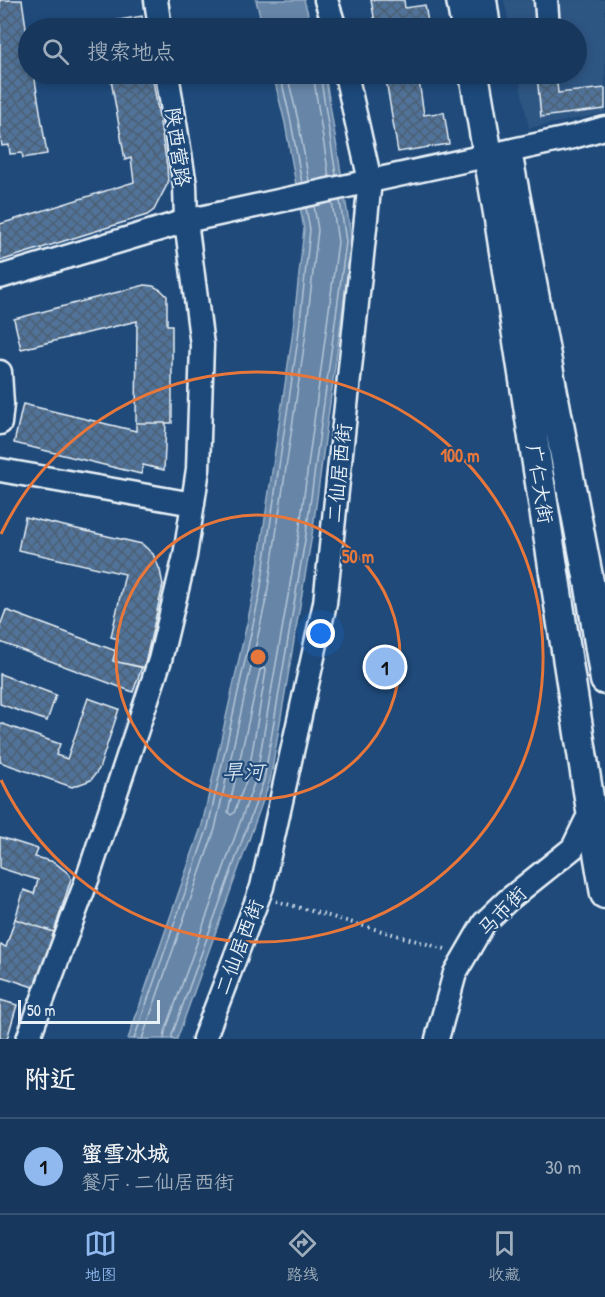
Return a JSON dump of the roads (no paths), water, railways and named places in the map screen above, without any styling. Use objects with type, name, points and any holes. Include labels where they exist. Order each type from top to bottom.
[{"type":"main road","points":[[460,0],[464,18]]},
{"type":"main road","points":[[482,0],[485,18]]},
{"type":"main road","name":"广仁大街","points":[[477,84],[497,153],[598,586],[605,680]]},
{"type":"main road","name":"广仁大街","points":[[493,84],[497,153],[598,813],[605,894]]},
{"type":"street","points":[[156,0],[159,18]]},
{"type":"street","points":[[326,0],[332,18]]},
{"type":"street","points":[[546,0],[547,18]]},
{"type":"street","name":"陕西营路","points":[[28,1039],[88,877],[160,660],[185,556],[193,504],[198,469],[202,345],[186,221],[185,185],[169,84]]},
{"type":"street","name":"二仙居西街","points":[[204,1039],[265,875],[325,603],[361,183],[347,84]]},
{"type":"street","points":[[0,277],[186,221],[605,128]]},
{"type":"street","points":[[0,372],[2,404],[0,423]]},
{"type":"street","points":[[0,470],[193,504]]},
{"type":"street","name":"马市街","points":[[437,1039],[455,973],[484,923],[508,900],[573,848],[586,821],[598,813]]},
{"type":"water","points":[[256,0],[304,0],[309,18],[260,18]]},
{"type":"water","name":"旱河","points":[[275,84],[327,84],[352,241],[312,535],[270,781],[177,1039],[128,1039],[202,825],[254,592],[292,338],[304,229],[285,123]]},
{"type":"place","name":"蜜雪冰城","points":[[385,667]]}]
